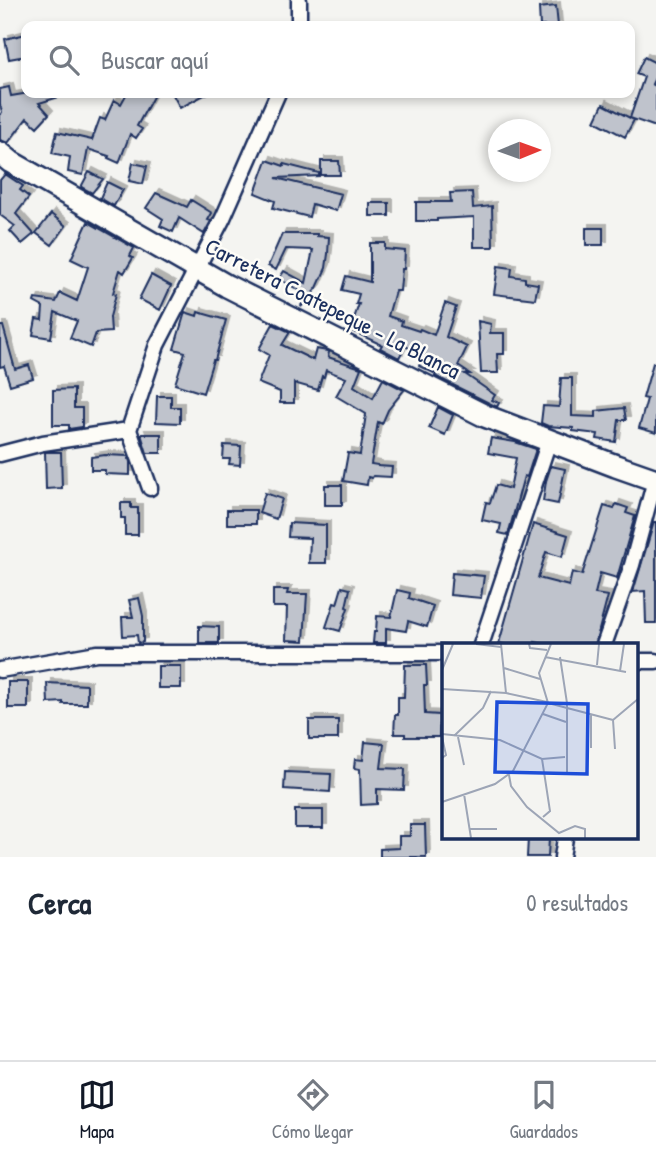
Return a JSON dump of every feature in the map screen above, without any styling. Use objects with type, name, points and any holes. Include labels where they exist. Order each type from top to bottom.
[{"type":"main road","name":"Carretera Coatepeque - La Blanca","points":[[0,153],[11,162],[239,292],[485,416],[656,480]]},
{"type":"street","points":[[299,0],[299,21]]},
{"type":"street","points":[[150,488],[129,430],[157,345],[223,218],[276,98]]},
{"type":"street","points":[[0,454],[43,443],[129,430]]},
{"type":"street","points":[[482,643],[549,441]]},
{"type":"street","points":[[605,643],[632,565],[656,480]]},
{"type":"street","points":[[0,670],[97,653],[442,653]]},
{"type":"street","points":[[638,661],[656,661]]},
{"type":"street","points":[[562,857],[565,839]]},
{"type":"building","points":[[556,6],[558,21],[540,21],[539,8]]},
{"type":"building","points":[[21,35],[21,57],[9,59],[5,39]]},
{"type":"building","points":[[644,57],[656,63],[656,76],[652,84],[656,86],[656,127],[630,118],[644,77],[636,74]]},
{"type":"building","points":[[9,87],[11,96],[21,94],[21,98],[56,98],[39,103],[49,114],[37,127],[27,118],[8,143],[0,140],[0,89]]},
{"type":"building","points":[[124,98],[152,98],[137,126],[142,129],[136,138],[130,134],[119,163],[108,158],[109,156],[88,149],[83,175],[68,172],[70,157],[52,153],[57,132],[92,140],[100,118],[105,120],[114,100],[121,104]]},
{"type":"building","points":[[175,98],[199,98],[180,108]]},
{"type":"building","points":[[603,104],[634,120],[625,137],[595,121]]},
{"type":"building","points":[[267,160],[319,173],[319,176],[276,178],[341,194],[336,211],[312,204],[309,217],[273,208],[275,201],[255,193]]},
{"type":"building","points":[[321,161],[339,161],[340,175],[321,175]]},
{"type":"building","points":[[133,163],[147,166],[143,184],[129,181]]},
{"type":"building","points":[[89,172],[103,179],[92,193],[81,187]]},
{"type":"building","points":[[5,174],[23,186],[20,190],[29,197],[16,214],[34,234],[22,244],[10,231],[15,226],[0,215],[0,180]]},
{"type":"building","points":[[107,182],[123,190],[114,206],[100,198]]},
{"type":"building","points":[[472,192],[473,208],[492,206],[493,247],[474,247],[474,217],[416,221],[416,202],[451,202],[450,193]]},
{"type":"building","points":[[156,193],[187,207],[191,200],[212,213],[204,234],[179,218],[173,232],[160,226],[163,219],[146,208]]},
{"type":"building","points":[[370,203],[389,203],[389,216],[370,216]]},
{"type":"building","points":[[51,214],[66,226],[52,245],[36,233]]},
{"type":"building","points":[[88,222],[134,248],[130,256],[133,258],[124,273],[120,270],[113,293],[116,294],[110,317],[111,332],[96,333],[91,347],[70,338],[77,321],[55,312],[51,338],[33,335],[36,319],[42,320],[43,307],[34,302],[35,299],[56,302],[60,293],[77,301],[88,267],[71,259]]},
{"type":"building","points":[[586,228],[603,228],[603,245],[586,245]]},
{"type":"building","points":[[282,234],[317,234],[329,237],[326,268],[317,288],[301,307],[304,293],[279,279],[284,271],[306,283],[313,250],[286,249],[276,270],[268,266]]},
{"type":"building","points":[[370,243],[385,243],[385,249],[405,251],[400,291],[395,291],[388,316],[402,321],[401,325],[434,335],[445,303],[456,307],[446,337],[467,347],[458,366],[495,395],[492,400],[499,403],[497,407],[419,366],[424,355],[405,346],[399,358],[380,348],[382,345],[350,330],[359,304],[356,304],[359,294],[342,290],[346,276],[370,282]]},
{"type":"building","points":[[498,266],[512,268],[511,276],[538,284],[535,299],[494,294]]},
{"type":"building","points":[[151,275],[171,286],[160,310],[139,299]]},
{"type":"building","points":[[185,312],[197,316],[198,312],[226,320],[203,393],[175,384],[185,352],[174,349]]},
{"type":"building","points":[[478,321],[491,324],[490,333],[504,333],[504,354],[497,354],[498,373],[481,373]]},
{"type":"building","points":[[273,324],[290,332],[282,345],[313,360],[316,349],[327,351],[328,357],[361,368],[354,386],[373,398],[383,379],[404,390],[388,410],[382,424],[378,422],[371,464],[392,467],[391,477],[368,477],[367,485],[343,481],[348,453],[360,455],[366,414],[336,396],[346,378],[326,370],[318,390],[294,383],[294,403],[280,403],[280,392],[258,383],[269,355],[259,349]]},
{"type":"building","points":[[0,326],[3,326],[15,369],[29,365],[33,378],[10,385],[4,366],[0,367]]},
{"type":"building","points":[[653,363],[656,363],[656,433],[639,428],[647,399],[643,398]]},
{"type":"building","points":[[561,378],[572,378],[572,416],[596,417],[596,411],[624,408],[626,420],[619,420],[616,442],[597,439],[598,434],[541,423],[543,406],[559,407]]},
{"type":"building","points":[[74,389],[74,408],[82,408],[82,427],[69,429],[69,425],[53,425],[53,390]]},
{"type":"building","points":[[157,396],[171,396],[171,407],[180,407],[180,423],[156,422]]},
{"type":"building","points":[[438,407],[453,415],[445,435],[429,428]]},
{"type":"building","points":[[141,434],[161,434],[161,453],[147,453]]},
{"type":"building","points":[[491,438],[536,449],[527,477],[524,476],[508,535],[499,533],[501,524],[482,520],[486,502],[490,503],[496,485],[510,489],[516,458],[488,453]]},
{"type":"building","points":[[224,445],[241,446],[240,465],[229,464],[230,459],[223,459]]},
{"type":"building","points":[[45,452],[61,452],[62,488],[46,489]]},
{"type":"building","points":[[128,456],[130,475],[105,474],[105,470],[91,470],[91,457]]},
{"type":"building","points":[[551,466],[565,469],[558,504],[543,501]]},
{"type":"building","points":[[325,485],[342,485],[342,505],[325,505]]},
{"type":"building","points":[[265,493],[282,499],[276,519],[259,513]]},
{"type":"building","points":[[121,503],[131,503],[131,508],[138,508],[138,535],[125,535],[125,518],[121,518]]},
{"type":"building","points":[[616,504],[628,508],[626,513],[635,516],[617,578],[600,573],[595,594],[608,596],[596,643],[499,643],[533,524],[568,535],[562,557],[546,552],[538,578],[569,586],[572,572],[582,575],[604,506],[614,509]]},
{"type":"building","points":[[227,510],[256,510],[256,524],[227,524]]},
{"type":"building","points":[[654,522],[656,623],[646,623],[645,591],[633,592]]},
{"type":"building","points":[[289,523],[326,525],[326,563],[309,563],[310,538],[288,537]]},
{"type":"building","points":[[452,573],[484,576],[481,598],[450,595]]},
{"type":"building","points":[[342,587],[350,589],[348,608],[340,631],[326,627]]},
{"type":"building","points":[[273,590],[288,590],[287,594],[307,594],[304,641],[286,640],[287,607],[273,607]]},
{"type":"building","points":[[397,590],[410,593],[409,598],[433,606],[427,627],[408,621],[406,631],[386,628],[386,643],[373,643],[377,616],[391,617]]},
{"type":"building","points":[[139,598],[143,616],[143,642],[138,643],[137,635],[123,636],[122,617],[133,617],[129,600]]},
{"type":"building","points":[[199,626],[219,627],[219,643],[199,643]]},
{"type":"building","points":[[405,665],[426,665],[425,714],[440,715],[439,737],[405,737],[405,734],[394,734],[398,697],[404,697]]},
{"type":"building","points":[[158,666],[181,666],[181,688],[158,688]]},
{"type":"building","points":[[8,682],[28,682],[28,708],[8,708]]},
{"type":"building","points":[[47,683],[87,685],[87,704],[48,703]]},
{"type":"building","points":[[309,720],[338,720],[338,739],[309,739]]},
{"type":"building","points":[[365,742],[384,744],[381,768],[405,769],[404,790],[377,789],[377,804],[361,805],[360,769],[354,768],[355,759],[363,760]]},
{"type":"building","points":[[285,772],[331,774],[330,792],[284,789]]},
{"type":"building","points":[[295,810],[323,810],[323,828],[295,828]]},
{"type":"building","points":[[410,825],[425,825],[426,857],[380,857],[380,849],[399,848],[399,836],[410,836]]},
{"type":"building","points":[[528,839],[549,839],[548,857],[527,857]]}]
